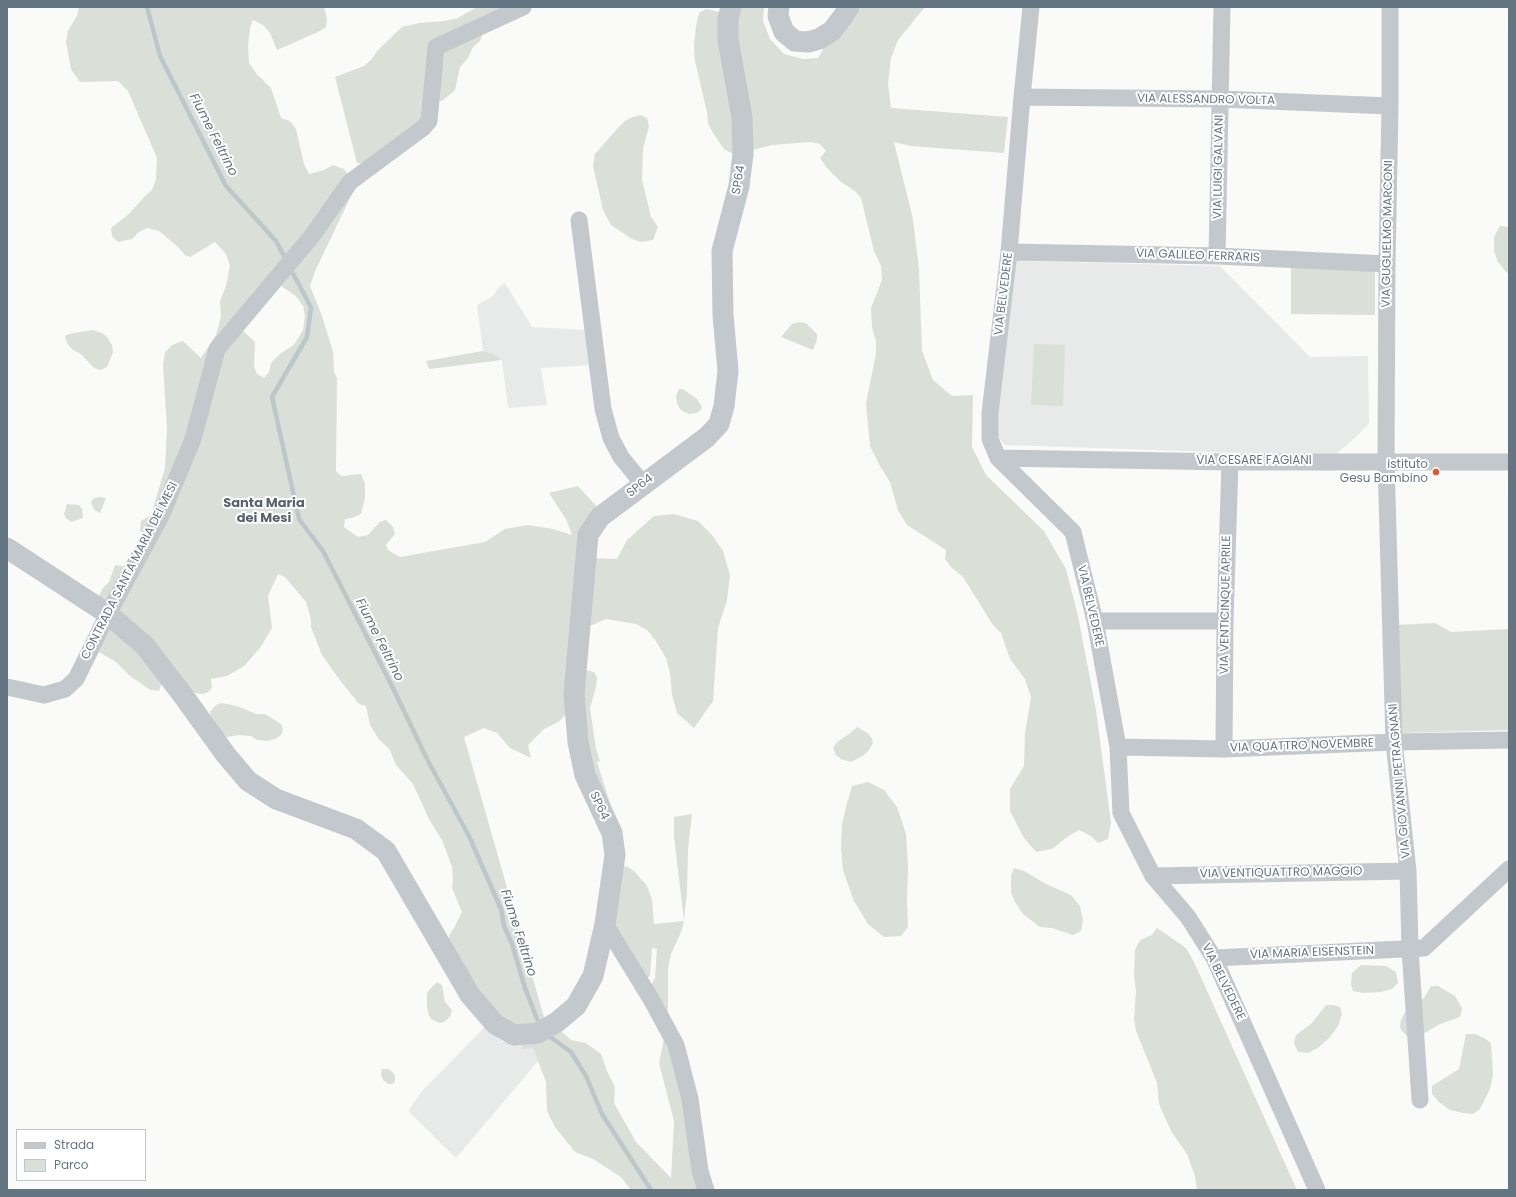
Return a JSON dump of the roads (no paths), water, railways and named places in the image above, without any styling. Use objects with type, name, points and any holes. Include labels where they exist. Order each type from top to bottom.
[{"type":"street","name":"CONTRADA SANTA MARIA DEI MESI","points":[[7,687],[44,695],[65,689],[76,679],[108,614],[160,516],[193,439],[217,349],[312,236],[350,182],[423,128],[428,121],[436,47],[523,7]]},
{"type":"street","name":"SP64","points":[[7,548],[108,614],[145,646],[226,755],[248,781],[276,799],[356,829],[386,851],[470,995],[495,1024],[514,1035],[538,1033],[557,1022],[576,1006],[593,976],[605,924],[615,854],[612,833],[585,775],[578,742],[574,694],[588,535],[600,516],[707,437],[719,424],[724,406],[728,371],[723,314],[722,251],[739,186],[743,154],[742,117],[728,40],[728,19],[732,7]]},
{"type":"street","points":[[779,7],[778,16],[784,32],[795,41],[808,42],[819,39],[832,31],[849,7]]},
{"type":"street","name":"VIA BELVEDERE","points":[[1031,7],[1009,252],[990,413],[990,439],[998,458],[1073,532],[1095,621],[1118,747],[1121,813],[1153,876],[1188,917],[1214,958],[1317,1190]]},
{"type":"street","name":"VIA LUIGI GALVANI","points":[[1217,256],[1222,7]]},
{"type":"street","name":"VIA GUGLIELMO MARCONI","points":[[1386,461],[1390,7]]},
{"type":"street","name":"VIA ALESSANDRO VOLTA","points":[[1022,97],[1220,99],[1390,106]]},
{"type":"street","points":[[579,220],[603,409],[611,438],[621,457],[643,484]]},
{"type":"street","name":"VIA GALILEO FERRARIS","points":[[1009,252],[1217,256],[1387,264]]},
{"type":"street","name":"VIA CESARE FAGIANI","points":[[998,458],[1230,462],[1509,462]]},
{"type":"street","name":"VIA GIOVANNI PETRAGNANI","points":[[1386,461],[1394,742],[1408,871],[1410,949],[1420,1100]]},
{"type":"street","name":"VIA VENTICINQUE APRILE","points":[[1224,749],[1225,621],[1230,462]]},
{"type":"street","points":[[1095,621],[1225,621]]},
{"type":"street","name":"VIA QUATTRO NOVEMBRE","points":[[1118,747],[1224,749],[1394,742],[1509,740]]},
{"type":"street","name":"VIA MARIA EISENSTEIN","points":[[1214,958],[1424,948],[1509,868]]},
{"type":"street","name":"VIA VENTIQUATTRO MAGGIO","points":[[1153,876],[1408,871]]},
{"type":"street","points":[[605,924],[651,999],[676,1045],[690,1099],[700,1171],[706,1190]]},
{"type":"waterway","name":"Fiume Feltrino","points":[[147,7],[160,56],[226,186],[276,241],[285,258]]},
{"type":"waterway","name":"Fiume Feltrino","points":[[291,270],[311,308],[307,337],[272,397],[299,519],[323,551],[391,684],[428,761],[469,836],[501,909],[504,926],[512,944],[525,988],[537,1019]]},
{"type":"waterway","name":"Fiume Feltrino","points":[[549,1036],[571,1052],[586,1076],[602,1114],[651,1190]]},
{"type":"place","name":"istituto Gesu Bambino","points":[[1436,472]]},
{"type":"district","name":"Santa Maria dei Mesi","points":[[264,512]]}]
